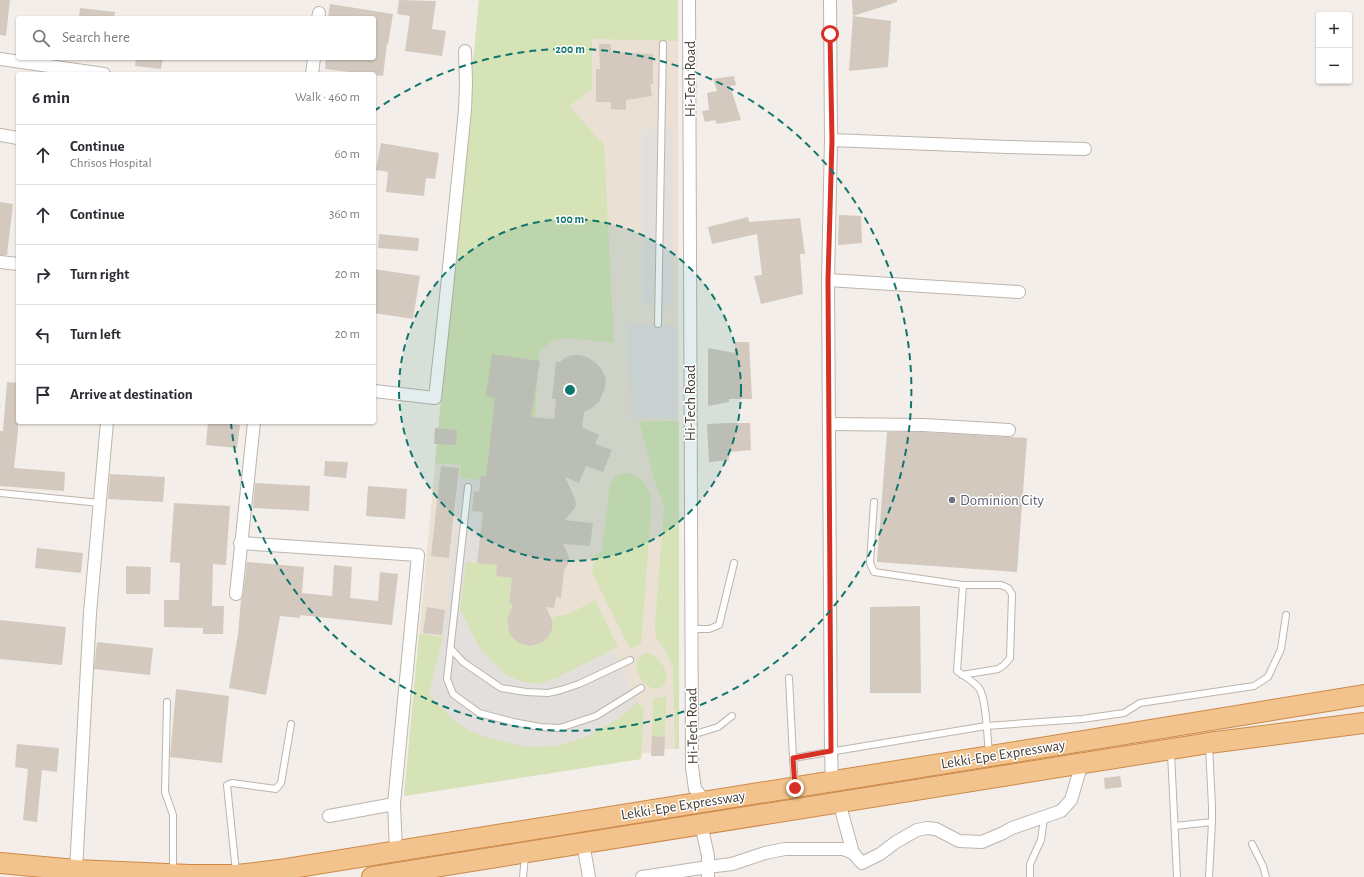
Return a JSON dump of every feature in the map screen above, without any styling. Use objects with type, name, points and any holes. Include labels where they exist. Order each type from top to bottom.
[{"type":"highway","name":"Lekki-Epe Expressway","points":[[0,863],[76,870],[173,875],[237,875],[279,870],[989,757],[1364,695]]},
{"type":"highway","name":"Lekki-Epe Expressway","points":[[372,877],[450,869],[526,852],[1170,749],[1364,723]]},
{"type":"street","name":"Hi-Tech Road","points":[[690,0],[692,767],[695,789],[705,801]]},
{"type":"street","points":[[830,0],[832,140],[828,280],[832,782]]},
{"type":"street","points":[[376,391],[434,398],[446,298],[464,110],[466,84],[465,51]]},
{"type":"street","points":[[0,59],[90,72]]},
{"type":"street","points":[[312,72],[314,60]]},
{"type":"street","points":[[0,135],[16,138]]},
{"type":"street","points":[[832,140],[1085,149]]},
{"type":"street","points":[[0,262],[16,264]]},
{"type":"street","points":[[828,280],[1019,292]]},
{"type":"street","points":[[76,870],[90,613],[107,424]]},
{"type":"street","points":[[236,594],[240,543],[254,424]]},
{"type":"street","points":[[830,424],[923,425],[1009,430]]},
{"type":"street","points":[[240,543],[418,556],[394,804],[396,852]]},
{"type":"street","points":[[839,802],[854,853],[862,863],[880,854],[896,842],[917,830],[927,828],[936,830],[959,841],[982,842],[1012,828],[1061,811],[1071,800],[1082,763]]},
{"type":"street","points":[[329,816],[394,804]]},
{"type":"street","points":[[701,824],[708,856],[708,872]]},
{"type":"street","points":[[583,843],[589,877]]},
{"type":"street","points":[[642,877],[708,872],[765,853],[785,849],[843,849],[854,853]]},
{"type":"lane","points":[[658,324],[664,44]]},
{"type":"lane","points":[[468,487],[447,679],[453,694],[479,713],[540,727],[560,728],[596,716],[641,688]]},
{"type":"lane","points":[[0,493],[100,502]]},
{"type":"lane","points":[[874,502],[870,563],[874,572],[963,585],[1001,585],[1008,588],[1012,594],[1010,658],[998,669],[962,675]]},
{"type":"lane","points":[[691,629],[709,628],[718,625],[734,562]]},
{"type":"lane","points":[[963,585],[957,671],[979,689],[984,700],[989,757]]},
{"type":"lane","points":[[793,758],[986,726],[1124,713],[1140,704],[1254,686],[1268,677],[1281,649],[1286,614]]},
{"type":"lane","points":[[451,649],[462,662],[501,688],[526,692],[548,693],[561,690],[579,684],[630,660]]},
{"type":"lane","points":[[788,678],[795,788]]},
{"type":"lane","points":[[167,702],[165,792],[173,815],[173,875]]},
{"type":"lane","points":[[692,735],[718,727],[732,716]]},
{"type":"lane","points":[[237,875],[227,785],[232,783],[276,789],[281,783],[291,724]]},
{"type":"lane","points":[[1209,743],[1212,807],[1209,877]]},
{"type":"lane","points":[[1170,749],[1177,877]]},
{"type":"lane","points":[[1030,877],[1030,864],[1041,840],[1044,818]]},
{"type":"lane","points":[[1175,826],[1212,822]]},
{"type":"lane","points":[[1252,844],[1263,866],[1266,877]]},
{"type":"lane","points":[[523,877],[526,852]]},
{"type":"shaded area","points":[[479,0],[678,0],[679,749],[665,749],[664,756],[651,756],[651,753],[642,753],[641,759],[404,796]]},
{"type":"shaded area","points":[[642,129],[673,129],[672,306],[642,303]]},
{"type":"shaded area","points":[[627,323],[677,325],[677,419],[631,418]]},
{"type":"shaded area","points":[[460,478],[481,480],[479,492],[474,491],[472,511],[487,513],[481,527],[477,563],[466,562],[460,610],[480,649],[505,674],[521,682],[538,684],[558,678],[613,649],[637,702],[618,719],[586,737],[558,746],[527,747],[492,739],[468,730],[451,718],[429,694],[443,637]]},
{"type":"green space","points":[[479,0],[678,0],[678,41],[592,39],[592,89],[569,106],[604,145],[614,343],[566,338],[550,342],[539,352],[535,417],[493,413],[486,476],[481,476],[481,480],[460,478],[461,465],[435,463]]},
{"type":"green space","points":[[643,421],[679,421],[679,749],[675,749],[673,669],[665,650],[656,637],[655,626],[664,509],[653,477],[640,425]]},
{"type":"green space","points":[[624,473],[635,475],[643,481],[652,501],[641,644],[630,649],[592,572],[595,555],[602,551],[610,483],[616,476]]},
{"type":"green space","points":[[466,561],[497,565],[496,576],[512,578],[509,603],[513,604],[508,616],[507,624],[511,635],[521,643],[527,646],[538,645],[545,638],[552,619],[556,616],[572,612],[595,600],[618,647],[557,678],[538,684],[521,682],[505,674],[480,649],[460,610]]},
{"type":"green space","points":[[419,634],[443,637],[429,694],[618,719],[637,702],[644,708],[641,759],[404,796]]},
{"type":"green space","points":[[648,653],[657,658],[664,668],[666,679],[660,688],[653,688],[647,685],[639,674],[637,667],[638,661],[641,656]]},
{"type":"green space","points":[[666,696],[665,737],[652,736],[653,699]]},
{"type":"building","points":[[0,0],[10,0],[6,36],[0,35]]},
{"type":"building","points":[[399,0],[436,1],[432,29],[446,31],[442,56],[405,51],[410,16],[397,14]]},
{"type":"building","points":[[852,0],[897,0],[897,2],[853,16]]},
{"type":"building","points":[[330,4],[393,14],[383,76],[376,75],[376,72],[350,72],[325,69],[326,60],[376,60],[376,16],[328,16]]},
{"type":"building","points":[[80,8],[115,12],[114,16],[79,16]]},
{"type":"building","points":[[853,16],[891,21],[888,67],[849,71]]},
{"type":"building","points":[[599,44],[610,44],[612,52],[653,54],[653,84],[650,84],[652,96],[626,100],[626,110],[611,109],[611,102],[596,102],[596,69],[600,69]]},
{"type":"building","points":[[136,60],[163,60],[161,69],[135,66]]},
{"type":"building","points":[[734,76],[736,85],[730,86],[741,120],[717,124],[715,120],[705,122],[702,111],[709,110],[707,93],[717,91],[713,79]]},
{"type":"building","points":[[381,143],[439,153],[435,179],[426,178],[424,196],[386,192],[388,172],[376,170]]},
{"type":"building","points":[[0,202],[13,204],[7,255],[0,255]]},
{"type":"building","points":[[839,215],[861,216],[862,243],[838,245]]},
{"type":"building","points":[[748,217],[749,222],[800,218],[805,254],[800,254],[803,294],[761,304],[754,276],[762,275],[757,234],[712,244],[708,227]]},
{"type":"building","points":[[379,234],[419,238],[418,251],[378,248]]},
{"type":"building","points":[[376,269],[420,276],[413,319],[376,313]]},
{"type":"building","points":[[735,342],[749,342],[752,399],[729,399],[729,402],[708,406],[708,348],[735,353]]},
{"type":"building","points":[[492,354],[540,361],[531,417],[554,419],[556,399],[552,399],[556,362],[560,362],[564,358],[572,355],[580,355],[589,358],[602,370],[606,379],[605,388],[599,402],[584,412],[582,427],[599,435],[595,444],[612,450],[603,472],[586,466],[579,483],[565,477],[576,504],[575,508],[565,520],[593,523],[590,546],[563,544],[569,557],[569,562],[564,571],[561,598],[556,597],[554,608],[546,607],[552,620],[552,629],[549,636],[544,641],[531,646],[519,643],[509,632],[507,620],[513,604],[509,603],[512,578],[496,576],[497,565],[477,563],[483,512],[472,511],[474,491],[479,492],[481,476],[486,476],[495,398],[486,396]]},
{"type":"building","points":[[7,382],[16,383],[16,424],[18,424],[18,431],[14,468],[65,472],[64,491],[0,486],[0,431],[3,431]]},
{"type":"building","points":[[750,423],[751,450],[729,452],[729,460],[709,462],[707,424]]},
{"type":"building","points":[[208,424],[240,425],[237,448],[206,445]]},
{"type":"building","points":[[435,428],[457,430],[456,445],[434,444]]},
{"type":"building","name":"Dominion City","points":[[887,432],[923,432],[1027,438],[1017,572],[877,562]]},
{"type":"building","points":[[325,461],[348,462],[346,478],[324,476]]},
{"type":"building","points":[[441,466],[459,468],[449,558],[431,556]]},
{"type":"building","points":[[110,474],[165,477],[163,502],[108,499]]},
{"type":"building","points":[[255,483],[310,486],[309,511],[253,508]]},
{"type":"building","points":[[368,486],[407,489],[405,519],[366,516]]},
{"type":"building","points":[[174,503],[230,506],[226,565],[213,564],[212,606],[224,606],[223,634],[203,634],[203,628],[164,627],[164,600],[179,600],[180,563],[170,562]]},
{"type":"building","points":[[37,548],[83,553],[81,573],[35,568]]},
{"type":"building","points":[[247,562],[304,567],[302,593],[332,596],[334,565],[352,567],[350,598],[378,601],[380,572],[398,574],[392,625],[300,615],[300,618],[280,616],[266,695],[229,688],[238,634],[241,600]]},
{"type":"building","points":[[126,566],[151,567],[150,594],[126,594]]},
{"type":"building","points":[[920,606],[921,693],[870,693],[870,607]]},
{"type":"building","points":[[427,607],[445,610],[442,635],[423,633]]},
{"type":"building","points":[[0,620],[66,627],[62,665],[0,659]]},
{"type":"building","points":[[97,642],[153,648],[150,675],[94,669]]},
{"type":"building","points":[[176,689],[229,696],[222,763],[170,757]]},
{"type":"building","points":[[652,736],[665,737],[664,756],[651,756]]},
{"type":"building","points":[[17,744],[59,748],[57,772],[42,770],[37,822],[23,820],[28,769],[15,767]]},
{"type":"building","points":[[1120,776],[1122,787],[1105,789],[1104,778]]},
{"type":"place","name":"Dominion City","points":[[952,500]]},
{"type":"route","points":[[795,788],[793,758],[831,751],[828,280],[832,140],[830,34]]}]
